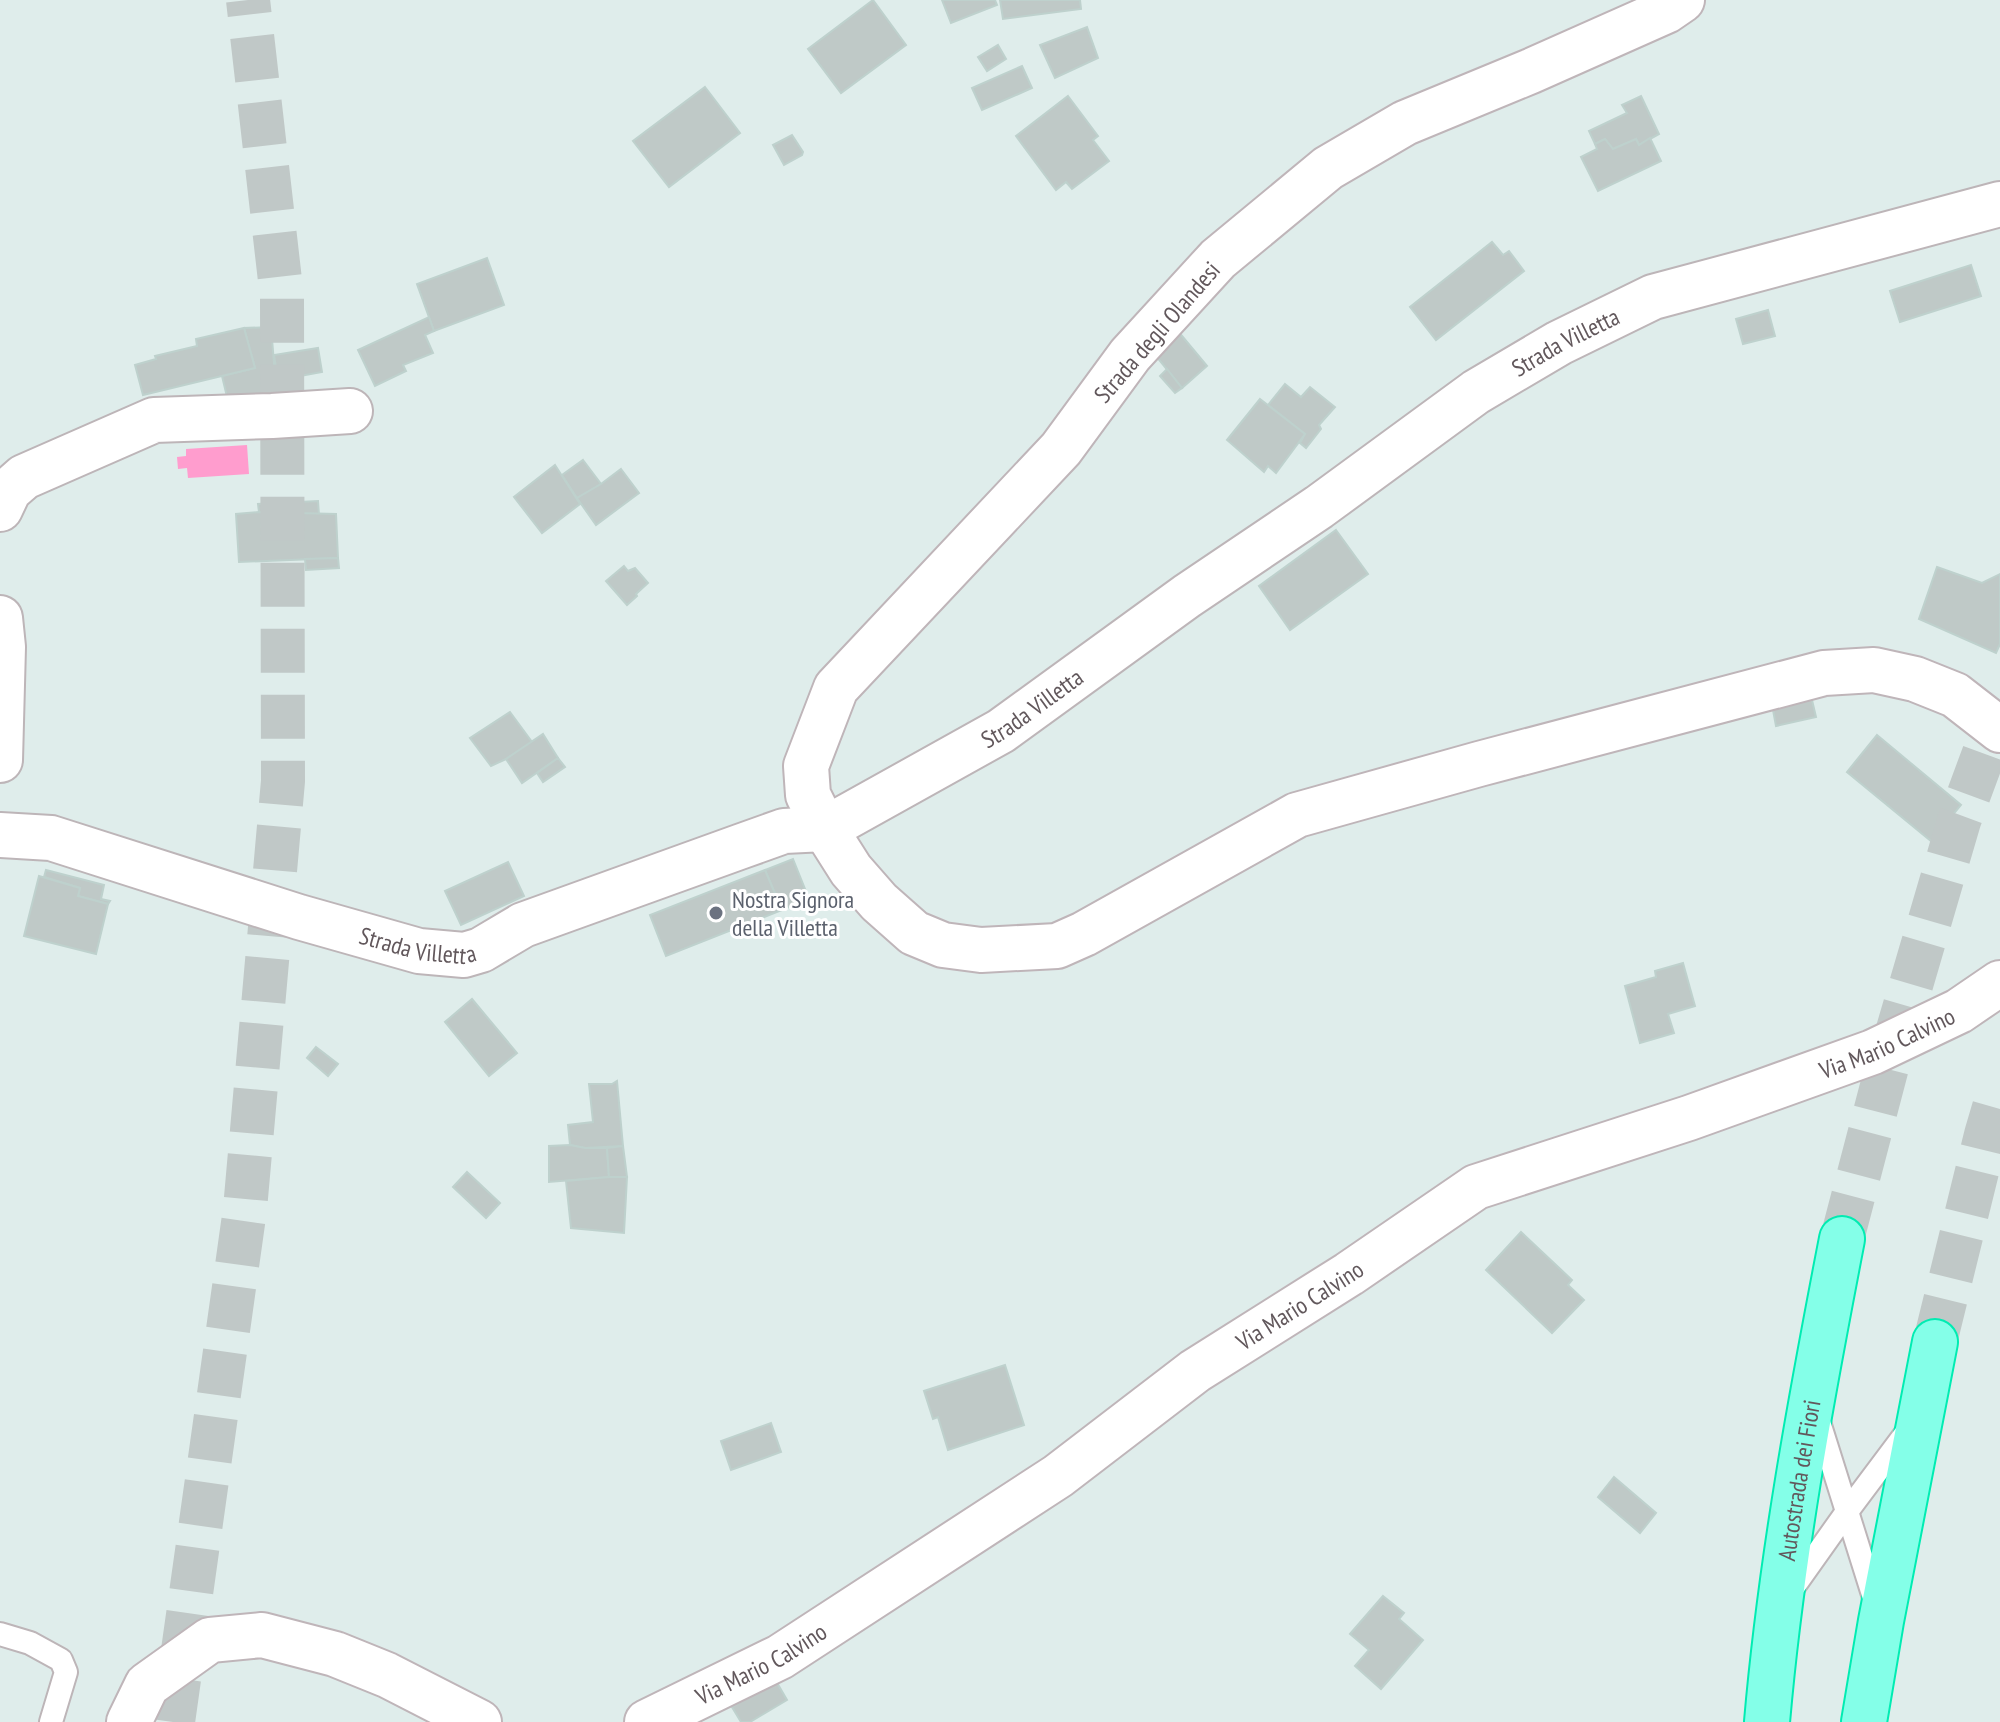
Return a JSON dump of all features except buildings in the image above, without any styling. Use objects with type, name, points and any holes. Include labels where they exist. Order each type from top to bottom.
[{"type":"highway","name":"Autostrada dei Fiori","points":[[1768,1710],[1780,1606],[1812,1398],[1842,1239]]},
{"type":"highway","points":[[1864,1722],[1935,1342]]},
{"type":"street","name":"Strada degli Olandesi","points":[[825,829],[808,795],[806,766],[836,688],[1061,449],[1130,355],[1218,259],[1328,168],[1405,123],[1531,71],[1666,11],[1682,0]]},
{"type":"street","name":"Strada Villetta","points":[[0,835],[51,838],[299,917],[419,951],[464,955],[481,950],[523,925],[784,831],[825,829],[1001,731],[1187,596],[1319,507],[1476,392],[1559,343],[1653,297],[2000,204]]},
{"type":"street","points":[[0,509],[9,490],[24,477],[154,420],[350,411]]},
{"type":"street","points":[[0,618],[3,647],[0,760]]},
{"type":"street","points":[[825,829],[851,870],[879,902],[914,933],[943,945],[981,950],[1057,946],[1084,934],[1297,815],[1824,673],[1874,670],[1915,679],[1955,695],[2000,730]]},
{"type":"street","name":"Via Mario Calvino","points":[[647,1722],[780,1657],[1058,1476],[1195,1371],[1349,1274],[1476,1187],[1689,1118],[1873,1052],[1959,1011],[2000,983]]},
{"type":"street","points":[[129,1722],[147,1685],[210,1640],[262,1635],[335,1654],[479,1722]]},
{"type":"lane","points":[[1812,1398],[1881,1621]]},
{"type":"lane","points":[[1780,1606],[1920,1414]]},
{"type":"lane","points":[[0,1634],[30,1643],[61,1660],[66,1672],[51,1722]]},
{"type":"shaded area","points":[[247,445],[249,474],[188,478],[187,468],[178,469],[177,457],[186,456],[186,449]]},
{"type":"tunnel","points":[[173,1722],[245,1209],[283,781],[282,298],[248,0]]},
{"type":"tunnel","points":[[1842,1239],[1887,1067],[1959,821],[2000,710]]},
{"type":"tunnel","points":[[1935,1342],[2000,1087]]},
{"type":"place","name":"Nostra Signora della Villetta","points":[[716,913]]}]
